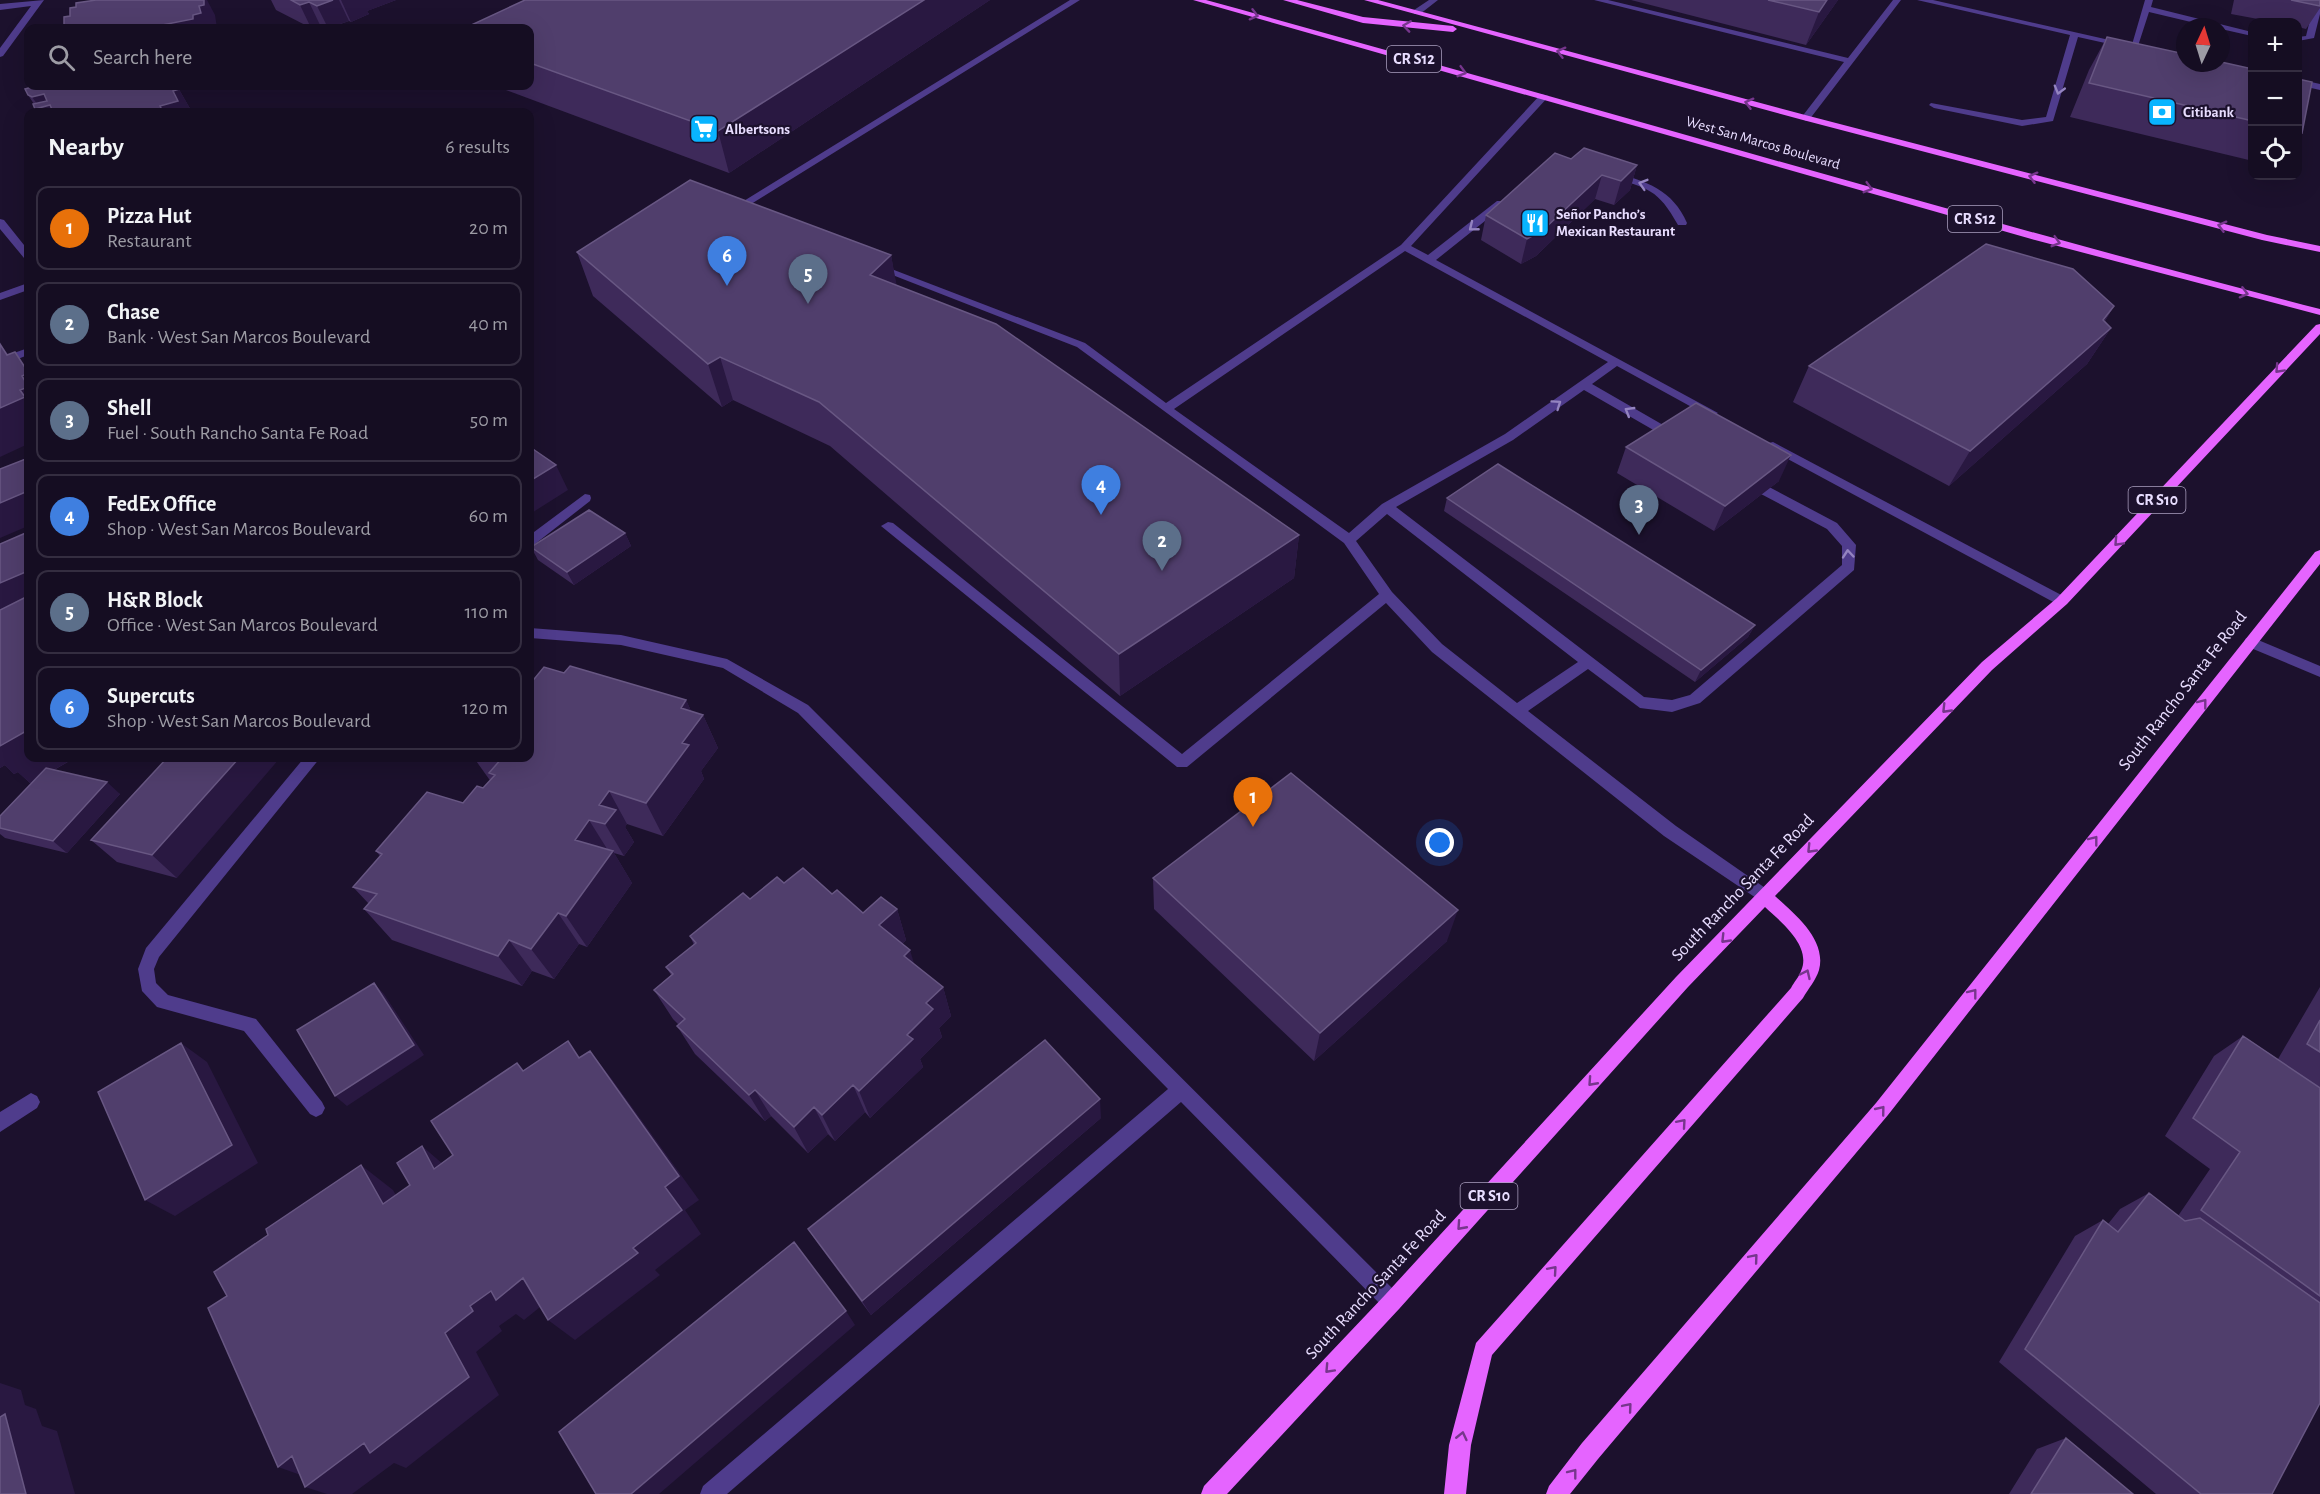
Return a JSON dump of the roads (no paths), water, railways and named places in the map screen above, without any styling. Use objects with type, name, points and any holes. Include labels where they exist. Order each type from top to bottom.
[{"type":"main road","name":"West San Marcos Boulevard","points":[[1197,0],[1544,96],[2179,277],[2320,312]]},
{"type":"main road","points":[[1287,0],[1362,20],[1419,27],[1486,31]]},
{"type":"main road","name":"West San Marcos Boulevard","points":[[1368,0],[1806,118],[2266,238],[2320,249]]},
{"type":"main road","name":"South Rancho Santa Fe Road","points":[[1212,1494],[1392,1302],[1682,982],[1987,666],[2062,602],[2320,327]]},
{"type":"main road","name":"South Rancho Santa Fe Road","points":[[1557,1494],[1598,1442],[1882,1108],[2320,555]]},
{"type":"main road","points":[[1455,1494],[1460,1445],[1484,1350],[1797,993],[1811,969],[1810,951],[1803,934],[1766,897]]},
{"type":"lane","points":[[742,216],[731,212],[1076,0]]},
{"type":"lane","points":[[1416,12],[1434,0]]},
{"type":"lane","points":[[1598,0],[1850,61]]},
{"type":"lane","points":[[1806,118],[1897,0]]},
{"type":"lane","points":[[1921,0],[2144,48]]},
{"type":"lane","points":[[2302,39],[2310,38],[2319,0]]},
{"type":"lane","points":[[0,7],[38,2]]},
{"type":"lane","points":[[0,54],[38,2]]},
{"type":"lane","points":[[2134,46],[2148,4],[2248,33]]},
{"type":"lane","points":[[1934,105],[2022,123],[2050,119],[2075,34]]},
{"type":"lane","points":[[2302,83],[2320,87]]},
{"type":"lane","points":[[1166,409],[1405,247],[1544,96]]},
{"type":"lane","points":[[1599,171],[1652,187],[1677,206],[1682,223]]},
{"type":"lane","points":[[1429,260],[1507,198]]},
{"type":"lane","points":[[0,222],[24,245]]},
{"type":"lane","points":[[1405,247],[1723,419]]},
{"type":"lane","points":[[862,262],[1081,345],[1349,540],[1387,595],[1437,648],[1670,831],[1766,897]]},
{"type":"lane","points":[[0,297],[24,288]]},
{"type":"lane","points":[[0,362],[24,353]]},
{"type":"lane","points":[[1349,540],[1387,507],[1509,437],[1617,361]]},
{"type":"lane","points":[[1585,385],[1673,436]]},
{"type":"lane","points":[[1765,441],[2062,602]]},
{"type":"lane","points":[[1387,507],[1640,702],[1672,706],[1695,699],[1849,567],[1849,545],[1832,526],[1766,491]]},
{"type":"lane","points":[[534,538],[585,498]]},
{"type":"lane","points":[[888,526],[1182,763],[1387,595]]},
{"type":"lane","points":[[534,633],[621,640],[728,664],[802,709],[1392,1302]]},
{"type":"lane","points":[[2251,642],[2320,672]]},
{"type":"lane","points":[[1517,711],[1588,662]]},
{"type":"lane","points":[[309,762],[152,953],[146,969],[148,986],[163,1001],[250,1025],[316,1108]]},
{"type":"lane","points":[[711,1494],[1181,1090]]},
{"type":"lane","points":[[0,1123],[31,1102]]},
{"type":"place","name":"Citibank","points":[[2162,112]]},
{"type":"place","name":"Albertsons","points":[[704,129]]},
{"type":"place","name":"Señor Pancho’s Mexican Restaurant","points":[[1535,223]]},
{"type":"place","name":"Supercuts","points":[[727,286]]},
{"type":"place","name":"H&R Block","points":[[808,304]]},
{"type":"place","name":"FedEx Office","points":[[1101,515]]},
{"type":"place","name":"Shell","points":[[1639,535]]},
{"type":"place","name":"Chase","points":[[1162,571]]},
{"type":"place","name":"Pizza Hut","points":[[1253,827]]}]
